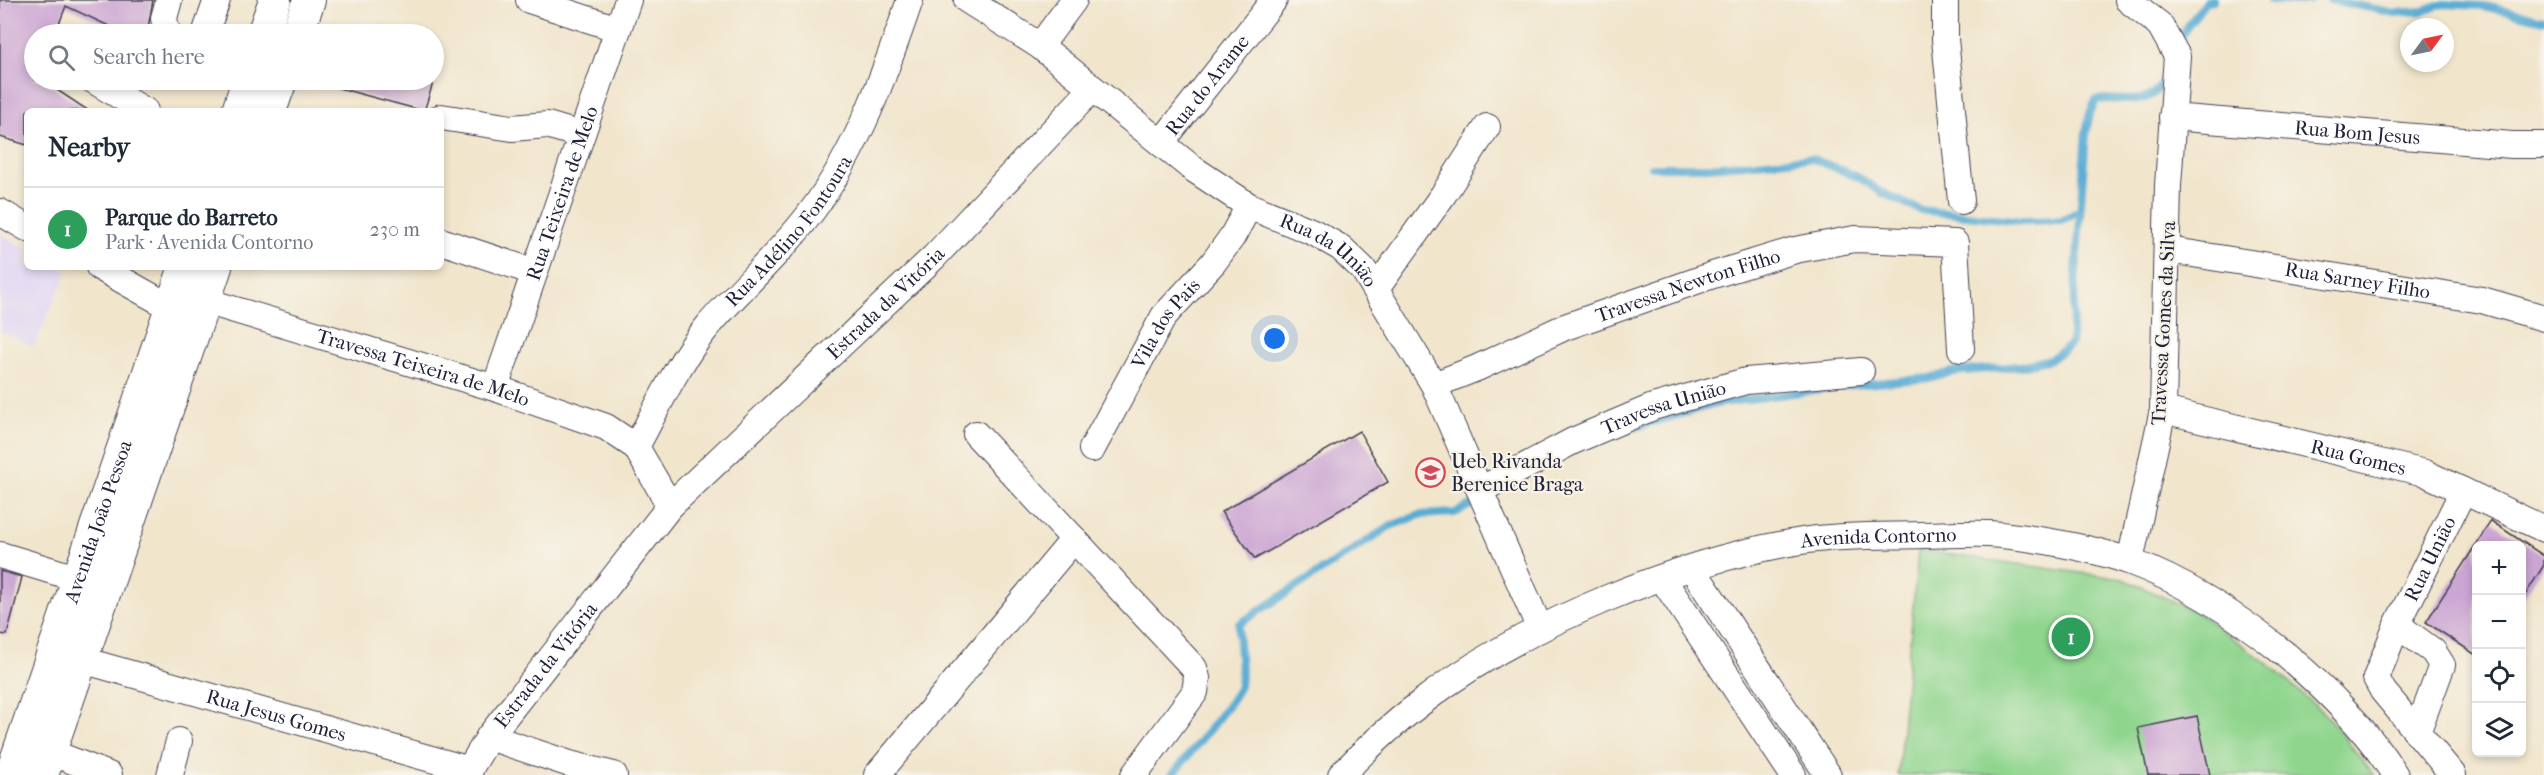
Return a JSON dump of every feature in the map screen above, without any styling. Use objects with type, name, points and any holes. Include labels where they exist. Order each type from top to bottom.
[{"type":"main road","points":[[267,24],[275,0]]},
{"type":"main road","points":[[301,24],[309,0]]},
{"type":"main road","points":[[239,108],[245,90]]},
{"type":"main road","points":[[271,108],[277,90]]},
{"type":"main road","name":"Avenida João Pessoa","points":[[11,775],[76,578],[184,270]]},
{"type":"main road","name":"Avenida João Pessoa","points":[[46,763],[215,270]]},
{"type":"street","points":[[165,24],[164,18],[169,0]]},
{"type":"street","points":[[209,24],[217,0]]},
{"type":"street","points":[[529,0],[618,29]]},
{"type":"street","name":"Rua Teixeira de Melo","points":[[495,388],[628,0]]},
{"type":"street","name":"Rua Adélino Fontoura","points":[[636,447],[675,374],[707,327],[812,212],[835,176],[860,130],[890,60],[910,0]]},
{"type":"street","name":"Rua da União","points":[[967,0],[1040,46],[1192,168],[1249,206],[1313,232],[1341,248],[1363,269],[1434,385],[1540,629]]},
{"type":"street","points":[[1040,46],[1074,0]]},
{"type":"street","name":"Rua do Arame","points":[[1161,143],[1274,0]]},
{"type":"street","points":[[1945,0],[1945,39],[1961,201]]},
{"type":"street","name":"Travessa Gomes da Silva","points":[[2128,0],[2160,25],[2177,56],[2168,185],[2163,410],[2130,561]]},
{"type":"street","name":"Estrada da Vitória","points":[[469,773],[489,736],[670,506],[934,257],[1092,89]]},
{"type":"street","points":[[110,90],[140,108]]},
{"type":"street","points":[[444,117],[512,128],[547,125],[581,135]]},
{"type":"street","name":"Rua Bom Jesus","points":[[2172,117],[2512,145],[2544,145]]},
{"type":"street","points":[[1376,290],[1443,195],[1487,127]]},
{"type":"street","name":"Vila dos Pais","points":[[1092,448],[1164,316],[1213,263],[1232,237],[1249,206]]},
{"type":"street","points":[[0,212],[24,226]]},
{"type":"street","name":"Travessa Newton Filho","points":[[1434,385],[1477,368],[1565,327],[1713,275],[1795,250],[1855,239],[1955,243],[1961,349]]},
{"type":"street","points":[[444,241],[534,272]]},
{"type":"street","name":"Rua Sarney Filho","points":[[2168,250],[2470,298],[2544,318]]},
{"type":"street","points":[[104,270],[171,308]]},
{"type":"street","name":"Travessa Teixeira de Melo","points":[[205,301],[495,388],[606,427],[636,447]]},
{"type":"street","name":"Travessa União","points":[[1484,499],[1573,441],[1653,407],[1746,381],[1861,371]]},
{"type":"street","name":"Rua Gomes","points":[[2163,410],[2425,473],[2544,530]]},
{"type":"street","points":[[975,434],[1188,659],[1197,678],[1195,692],[1134,775]]},
{"type":"street","points":[[636,447],[670,506]]},
{"type":"street","name":"Rua União","points":[[2453,775],[2383,691],[2376,678],[2397,625],[2463,491]]},
{"type":"street","name":"Avenida Contorno","points":[[1341,775],[1422,702],[1485,660],[1540,629],[1662,578],[1731,555],[1810,540],[1989,534],[2058,543],[2130,561],[2197,592],[2270,642],[2315,680],[2358,724],[2395,775]]},
{"type":"street","points":[[877,775],[1074,539]]},
{"type":"street","points":[[0,555],[76,578]]},
{"type":"street","points":[[1692,568],[1828,775]]},
{"type":"street","points":[[1662,578],[1793,775]]},
{"type":"street","name":"Rua União","points":[[2397,625],[2433,651],[2442,665],[2417,733]]},
{"type":"street","name":"Rua Jesus Gomes","points":[[82,660],[469,773]]},
{"type":"street","points":[[489,736],[570,764],[614,775]]},
{"type":"street","points":[[170,775],[179,741]]},
{"type":"street","points":[[46,763],[109,775]]},
{"type":"shaded area","points":[[0,234],[24,247],[24,270],[64,270],[67,272],[34,347],[0,331]]},
{"type":"green space","points":[[1918,550],[2124,579],[2196,612],[2267,663],[2329,718],[2374,775],[1898,775]]},
{"type":"building","points":[[0,0],[153,0],[149,24],[105,24],[66,6],[59,24],[24,24],[24,90],[57,90],[84,108],[24,108],[24,144],[0,137]]},
{"type":"building","points":[[346,90],[431,90],[425,108],[413,108]]},
{"type":"building","points":[[1359,431],[1388,482],[1255,559],[1221,512]]},
{"type":"building","points":[[2491,521],[2521,541],[2478,541]]},
{"type":"building","points":[[2526,544],[2544,556],[2544,565],[2526,594]]},
{"type":"building","points":[[2472,551],[2472,652],[2426,622]]},
{"type":"building","points":[[0,571],[22,577],[7,635],[0,634]]},
{"type":"building","points":[[2197,716],[2210,775],[2148,775],[2138,728]]},
{"type":"waterway","points":[[2178,44],[2182,34],[2206,1],[2213,0]]},
{"type":"waterway","points":[[2271,0],[2292,2],[2311,0]]},
{"type":"waterway","points":[[2330,0],[2395,13],[2423,11],[2444,4],[2483,6],[2544,20]]},
{"type":"waterway","points":[[1633,428],[1715,404],[1843,386],[1929,378],[1952,372],[2020,366],[2051,359],[2071,344],[2086,132],[2090,113],[2096,100],[2144,98],[2159,88],[2165,77]]},
{"type":"waterway","points":[[1652,167],[1709,167],[1811,158],[1858,177],[1881,192],[1920,210],[2021,221],[2062,220],[2080,210]]},
{"type":"waterway","points":[[1172,775],[1221,714],[1240,685],[1239,624],[1390,526],[1420,515],[1455,513],[1481,500]]},
{"type":"place","name":"Ueb Rivanda Berenice Braga","points":[[1430,473]]},
{"type":"place","name":"Parque do Barreto","points":[[2071,637]]}]
